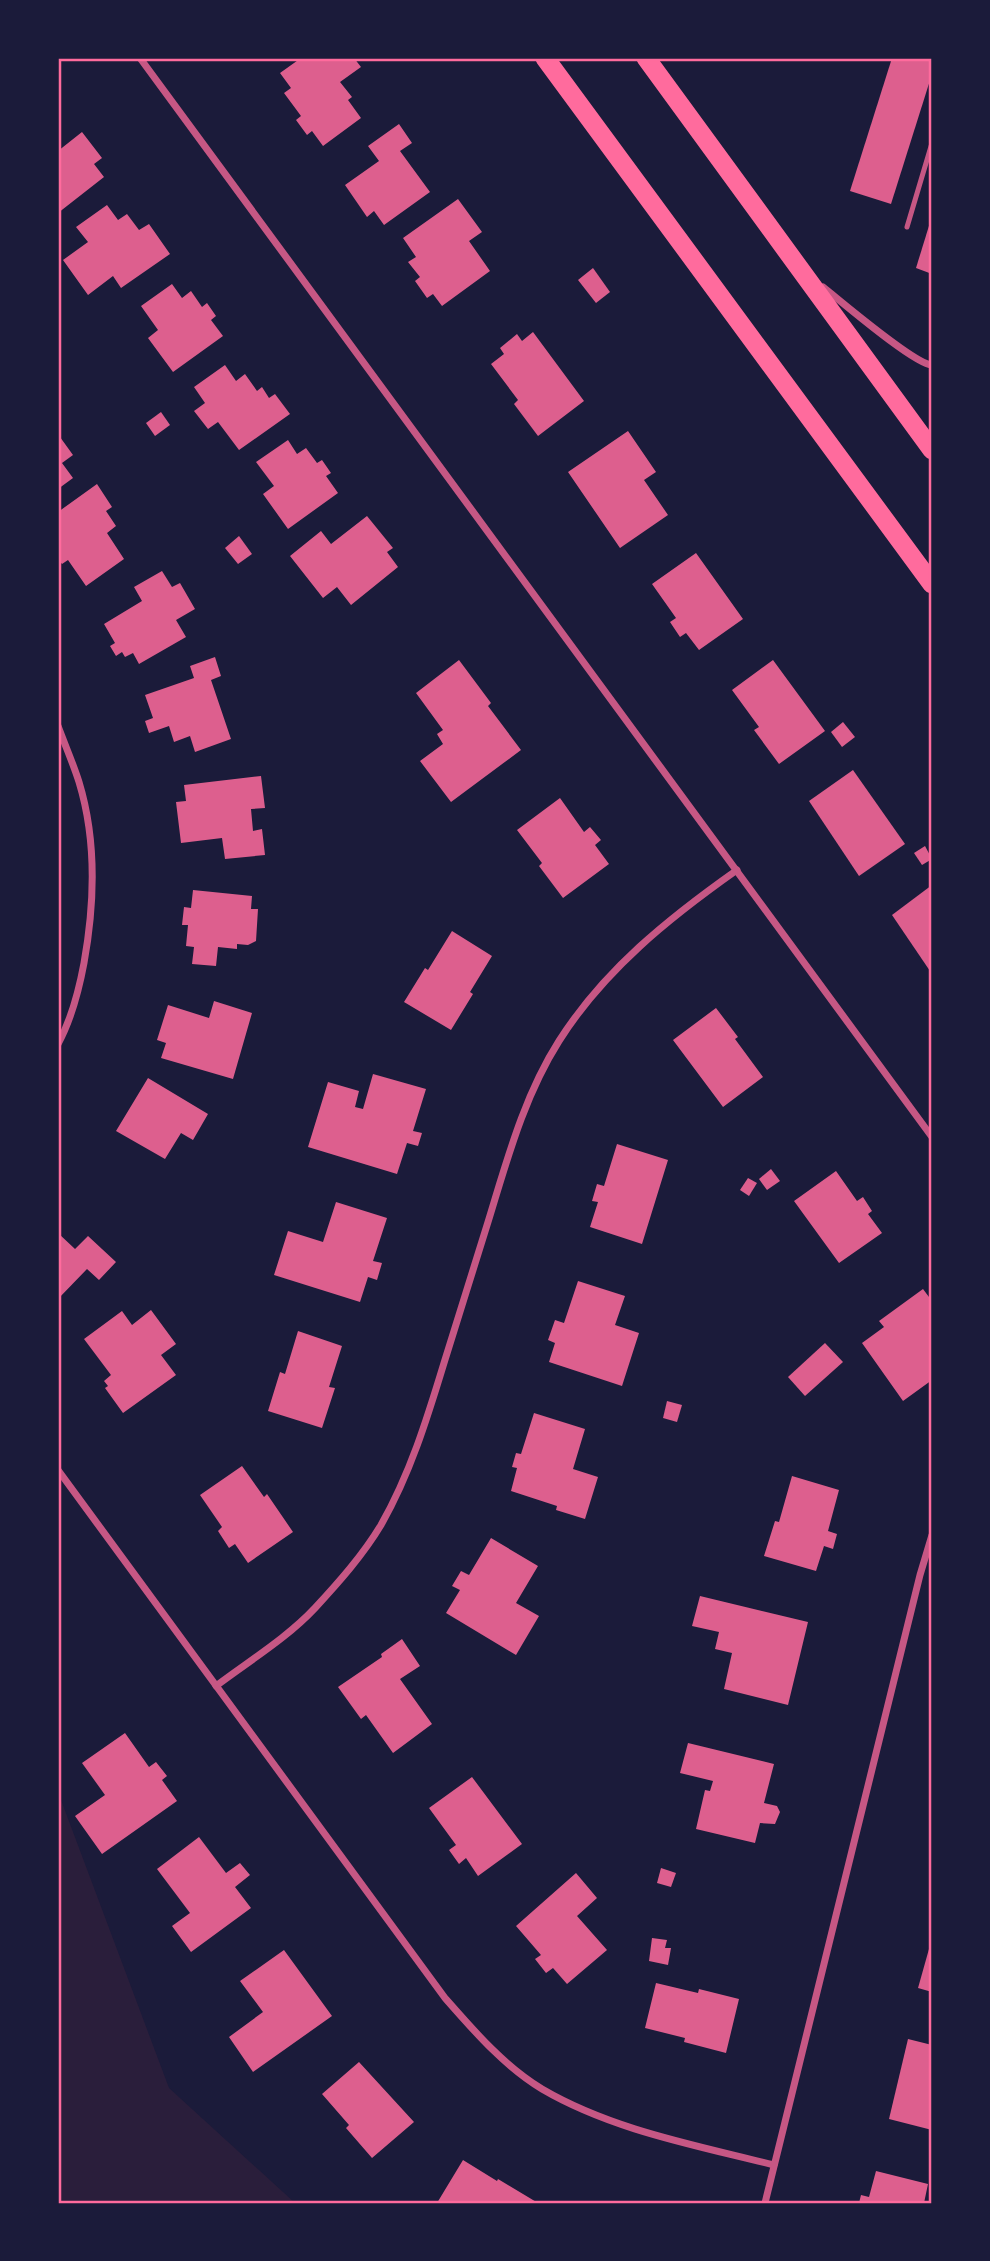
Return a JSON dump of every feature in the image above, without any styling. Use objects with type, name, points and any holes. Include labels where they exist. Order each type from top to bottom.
[{"type":"highway","points":[[545,58],[932,584]]},
{"type":"highway","points":[[646,58],[932,450]]},
{"type":"street","points":[[140,58],[932,1136]]},
{"type":"street","points":[[801,270],[926,365],[932,365]]},
{"type":"street","points":[[58,726],[79,783],[92,849],[92,918],[81,978],[65,1032],[58,1044]]},
{"type":"street","points":[[216,1686],[313,1610],[349,1570],[380,1526],[406,1477],[425,1426],[512,1144],[532,1090],[559,1040],[597,990],[633,951],[672,917],[737,870]]},
{"type":"street","points":[[58,1469],[445,1998],[487,2045],[540,2087],[596,2117],[774,2165]]},
{"type":"street","points":[[765,2203],[920,1574],[932,1535]]},
{"type":"lane","points":[[906,227],[932,143]]},
{"type":"shaded area","points":[[58,1792],[169,2088],[295,2203],[58,2203]]},
{"type":"building","points":[[301,58],[354,58],[361,67],[340,82],[352,97],[348,100],[361,118],[323,146],[312,131],[307,135],[296,120],[301,116],[284,93],[291,88],[280,73]]},
{"type":"building","points":[[892,58],[932,58],[932,74],[891,204],[850,191]]},
{"type":"building","points":[[399,124],[412,143],[400,151],[430,192],[384,225],[374,211],[367,217],[345,185],[379,161],[368,146]]},
{"type":"building","points":[[82,132],[102,158],[94,164],[104,177],[58,213],[58,151]]},
{"type":"building","points":[[458,199],[482,232],[469,241],[490,271],[442,306],[433,294],[427,298],[415,281],[420,277],[408,262],[416,257],[403,238]]},
{"type":"building","points":[[107,205],[118,220],[127,214],[139,230],[149,224],[170,254],[121,288],[113,276],[88,295],[63,260],[88,242],[76,227]]},
{"type":"building","points":[[932,216],[932,274],[916,268]]},
{"type":"building","points":[[593,268],[610,292],[596,303],[578,280]]},
{"type":"building","points":[[172,284],[182,298],[191,291],[202,307],[207,303],[216,316],[211,320],[223,336],[173,372],[148,338],[158,330],[141,306]]},
{"type":"building","points":[[533,332],[584,401],[538,436],[514,404],[518,400],[491,364],[504,354],[500,348],[517,334],[522,341]]},
{"type":"building","points":[[225,365],[236,381],[245,374],[257,391],[262,387],[269,398],[275,394],[290,414],[239,450],[218,422],[208,429],[194,411],[205,403],[194,387]]},
{"type":"building","points":[[161,412],[170,425],[155,436],[146,423]]},
{"type":"building","points":[[628,431],[656,472],[644,480],[668,515],[620,548],[568,472]]},
{"type":"building","points":[[60,437],[73,455],[62,463],[73,478],[58,489],[58,438]]},
{"type":"building","points":[[288,440],[297,454],[306,448],[317,463],[322,460],[331,473],[326,476],[338,493],[288,529],[263,494],[274,486],[256,462]]},
{"type":"building","points":[[97,484],[112,507],[106,511],[116,526],[107,533],[124,559],[86,586],[68,560],[62,564],[58,559],[58,512]]},
{"type":"building","points":[[367,516],[393,548],[387,552],[398,567],[351,605],[337,587],[323,598],[290,556],[321,531],[331,544]]},
{"type":"building","points":[[239,536],[252,554],[238,564],[225,548]]},
{"type":"building","points":[[696,553],[743,619],[699,650],[686,633],[680,637],[670,622],[676,618],[652,584]]},
{"type":"building","points":[[162,571],[172,587],[180,583],[195,609],[176,620],[186,637],[139,664],[133,653],[125,657],[122,652],[116,656],[110,646],[115,643],[104,624],[142,601],[134,587]]},
{"type":"building","points":[[215,657],[221,676],[211,680],[231,739],[195,752],[190,736],[174,742],[169,726],[149,733],[145,721],[153,718],[145,695],[194,678],[190,666]]},
{"type":"building","points":[[459,660],[491,703],[488,706],[521,750],[451,802],[420,761],[443,744],[437,734],[443,730],[416,693]]},
{"type":"building","points":[[773,660],[825,731],[779,764],[754,730],[759,727],[732,690]]},
{"type":"building","points":[[843,722],[855,737],[842,747],[831,732]]},
{"type":"building","points":[[853,770],[905,844],[859,876],[809,801]]},
{"type":"building","points":[[261,776],[265,808],[251,809],[253,831],[262,829],[265,855],[225,859],[222,838],[181,843],[176,802],[186,801],[184,785]]},
{"type":"building","points":[[560,798],[584,832],[590,827],[601,840],[595,845],[609,864],[563,898],[539,866],[542,863],[517,830]]},
{"type":"building","points":[[925,846],[932,859],[922,865],[914,853]]},
{"type":"building","points":[[932,885],[932,974],[892,915]]},
{"type":"building","points":[[193,890],[252,896],[251,909],[258,909],[256,941],[248,945],[237,944],[237,949],[218,947],[216,966],[192,964],[194,947],[186,946],[188,925],[182,925],[184,907],[191,908]]},
{"type":"building","points":[[452,931],[492,956],[451,1030],[404,1002]]},
{"type":"building","points":[[214,1001],[252,1013],[233,1079],[161,1058],[166,1043],[157,1040],[168,1005],[209,1018]]},
{"type":"building","points":[[716,1008],[763,1077],[723,1107],[673,1040]]},
{"type":"building","points":[[373,1074],[426,1089],[413,1131],[422,1133],[418,1146],[407,1143],[397,1174],[308,1147],[328,1082],[359,1091],[355,1107],[363,1109]]},
{"type":"building","points":[[148,1078],[208,1114],[193,1140],[181,1133],[165,1159],[116,1131]]},
{"type":"building","points":[[617,1144],[668,1160],[642,1244],[590,1227],[598,1202],[592,1201],[597,1184],[604,1186]]},
{"type":"building","points":[[771,1169],[780,1181],[767,1190],[759,1179]]},
{"type":"building","points":[[836,1171],[857,1201],[863,1197],[872,1211],[868,1214],[882,1233],[839,1263],[794,1201]]},
{"type":"building","points":[[748,1178],[757,1183],[749,1196],[740,1190]]},
{"type":"building","points":[[336,1202],[387,1218],[373,1261],[382,1263],[377,1280],[368,1277],[360,1302],[274,1275],[288,1231],[323,1242]]},
{"type":"building","points":[[58,1233],[75,1249],[88,1236],[116,1262],[99,1280],[87,1269],[58,1299]]},
{"type":"building","points":[[578,1281],[625,1296],[615,1325],[639,1333],[622,1386],[549,1362],[555,1343],[548,1340],[555,1320],[564,1323]]},
{"type":"building","points":[[923,1289],[932,1301],[932,1380],[903,1401],[862,1343],[884,1327],[879,1321]]},
{"type":"building","points":[[151,1310],[176,1344],[161,1355],[176,1375],[123,1413],[105,1388],[108,1386],[104,1381],[111,1375],[84,1339],[122,1311],[132,1325]]},
{"type":"building","points":[[298,1331],[342,1346],[329,1387],[335,1388],[322,1428],[268,1411],[280,1372],[285,1374]]},
{"type":"building","points":[[825,1343],[843,1362],[805,1396],[788,1377]]},
{"type":"building","points":[[667,1401],[682,1405],[677,1422],[663,1418]]},
{"type":"building","points":[[534,1413],[585,1429],[573,1469],[598,1477],[585,1519],[556,1510],[557,1506],[511,1491],[517,1468],[512,1467],[516,1453],[521,1454]]},
{"type":"building","points":[[242,1466],[264,1497],[267,1494],[293,1532],[248,1563],[235,1544],[229,1548],[218,1531],[222,1527],[200,1495]]},
{"type":"building","points":[[792,1476],[839,1490],[828,1531],[837,1534],[833,1549],[824,1546],[816,1571],[764,1556],[775,1521],[779,1522]]},
{"type":"building","points":[[491,1538],[538,1566],[516,1603],[539,1616],[516,1655],[446,1613],[460,1590],[452,1586],[461,1571],[469,1575]]},
{"type":"building","points":[[700,1596],[808,1622],[788,1705],[724,1689],[732,1653],[715,1649],[719,1632],[692,1626]]},
{"type":"building","points":[[402,1639],[420,1666],[400,1679],[432,1724],[393,1753],[366,1715],[361,1719],[338,1687],[382,1657],[381,1654]]},
{"type":"building","points":[[125,1733],[149,1767],[156,1762],[167,1776],[162,1780],[177,1801],[102,1854],[75,1816],[105,1795],[82,1763]]},
{"type":"building","points":[[688,1743],[774,1764],[764,1803],[777,1806],[780,1812],[775,1824],[760,1823],[755,1843],[696,1829],[705,1790],[710,1791],[713,1781],[680,1773]]},
{"type":"building","points":[[472,1777],[522,1844],[478,1876],[466,1858],[459,1864],[449,1850],[456,1845],[429,1808]]},
{"type":"building","points":[[199,1837],[226,1873],[240,1863],[250,1875],[235,1887],[251,1908],[191,1952],[172,1926],[190,1913],[157,1869]]},
{"type":"building","points":[[661,1868],[676,1873],[671,1887],[657,1883]]},
{"type":"building","points":[[576,1873],[597,1898],[577,1916],[607,1950],[567,1984],[553,1968],[546,1973],[535,1959],[541,1955],[516,1926]]},
{"type":"building","points":[[652,1938],[667,1940],[665,1948],[671,1948],[668,1965],[649,1961]]},
{"type":"building","points":[[929,1949],[932,1949],[932,1992],[918,1988]]},
{"type":"building","points":[[284,1950],[332,2016],[253,2072],[229,2037],[263,2012],[240,1981]]},
{"type":"building","points":[[656,1983],[698,1993],[699,1989],[739,1999],[726,2053],[684,2042],[685,2038],[645,2028]]},
{"type":"building","points":[[908,2039],[932,2045],[932,2130],[889,2119]]},
{"type":"building","points":[[359,2062],[414,2122],[372,2158],[346,2128],[349,2125],[322,2094]]},
{"type":"building","points":[[463,2160],[497,2181],[498,2179],[538,2203],[437,2203]]},
{"type":"building","points":[[876,2171],[928,2184],[924,2203],[859,2203],[861,2195],[869,2197]]}]
